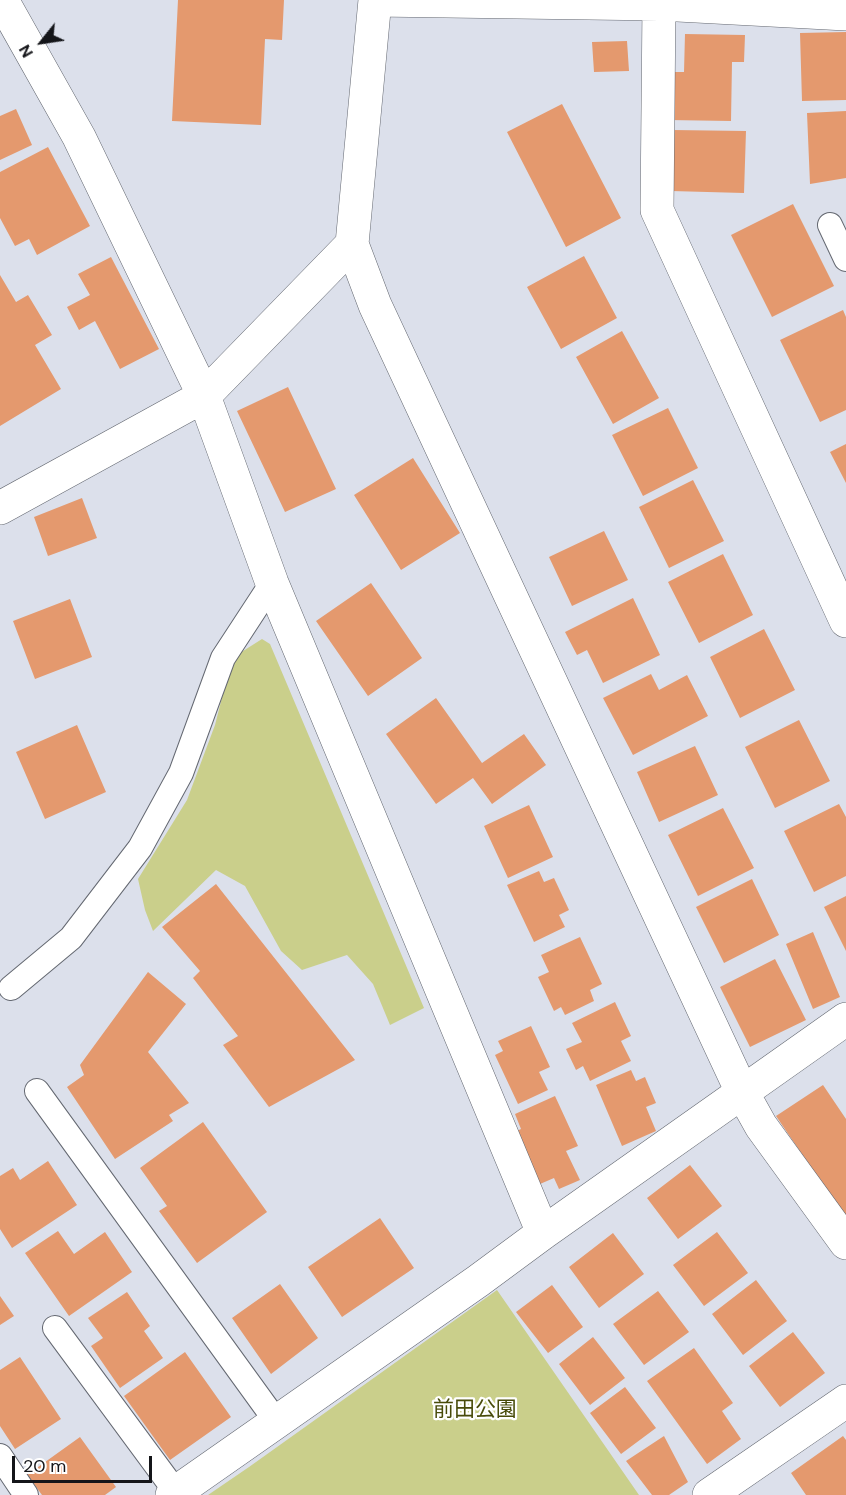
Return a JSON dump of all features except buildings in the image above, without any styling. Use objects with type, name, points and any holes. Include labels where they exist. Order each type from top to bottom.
[{"type":"street","points":[[2,0],[79,137],[204,396],[272,584],[543,1233]]},
{"type":"street","points":[[846,14],[658,4],[375,0],[352,243],[375,305],[742,1092],[761,1126],[846,1243]]},
{"type":"street","points":[[658,4],[657,210],[846,621]]},
{"type":"street","points":[[0,508],[204,396],[352,243]]},
{"type":"street","points":[[174,1494],[846,1019]]},
{"type":"street","points":[[709,1495],[846,1401]]},
{"type":"lane","points":[[830,225],[846,259]]},
{"type":"lane","points":[[11,988],[71,938],[140,848],[181,773],[223,658],[272,584]]},
{"type":"lane","points":[[37,1091],[276,1421]]},
{"type":"lane","points":[[56,1328],[174,1494]]},
{"type":"lane","points":[[0,1456],[26,1495]]},
{"type":"green space","points":[[262,639],[270,644],[424,1008],[390,1025],[373,984],[347,955],[302,970],[281,951],[245,886],[216,870],[153,931],[145,910],[138,879],[187,800],[215,725],[232,658]]},
{"type":"green space","name":"前田公園","points":[[497,1290],[639,1495],[208,1495],[249,1467]]}]
